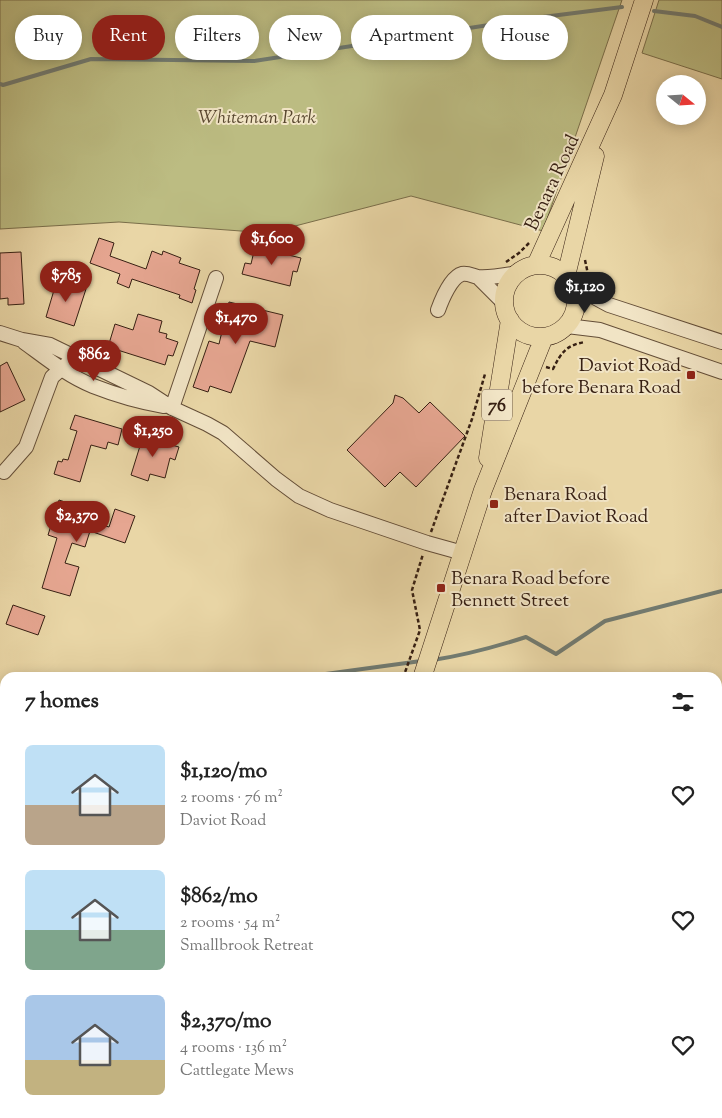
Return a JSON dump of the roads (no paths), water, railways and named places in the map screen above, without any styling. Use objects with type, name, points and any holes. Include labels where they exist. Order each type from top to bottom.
[{"type":"main road","name":"Benara Road","points":[[536,266],[614,95],[644,0]]},
{"type":"main road","name":"Benara Road","points":[[576,281],[575,240],[604,116]]},
{"type":"main road","points":[[504,303],[506,291],[511,281],[526,268],[547,266],[557,269],[576,281],[576,306],[573,317],[560,332],[544,338],[534,337],[524,334],[510,320]]},
{"type":"main road","name":"76","points":[[483,490],[510,320],[504,303]]},
{"type":"main road","name":"76","points":[[426,666],[483,490],[544,338]]},
{"type":"street","points":[[438,310],[450,286],[461,274],[478,277],[518,273]]},
{"type":"street","points":[[478,277],[504,303]]},
{"type":"street","points":[[172,408],[216,278]]},
{"type":"street","points":[[576,281],[609,305],[722,342]]},
{"type":"street","points":[[567,326],[600,330],[722,372]]},
{"type":"street","points":[[0,333],[22,340],[50,345],[149,393],[172,408],[207,424],[223,433],[276,479],[299,496],[330,510],[463,554]]},
{"type":"street","points":[[22,340],[61,369],[92,386],[141,402],[172,408]]},
{"type":"street","points":[[4,472],[26,447],[52,377],[74,357]]},
{"type":"waterway","points":[[0,84],[3,85],[91,59],[254,61],[535,18],[622,7]]},
{"type":"waterway","points":[[654,11],[695,16],[722,27]]},
{"type":"waterway","points":[[433,660],[457,656],[526,637],[556,654],[605,621],[722,591]]},
{"type":"waterway","points":[[340,672],[421,661]]},
{"type":"place","name":"Daviot Road before Benara Road","points":[[691,375]]},
{"type":"place","name":"Benara Road after Daviot Road","points":[[494,504]]},
{"type":"place","name":"Benara Road before Bennett Street","points":[[441,588]]},
{"type":"park label","name":"Whiteman Park","points":[[257,116]]}]
